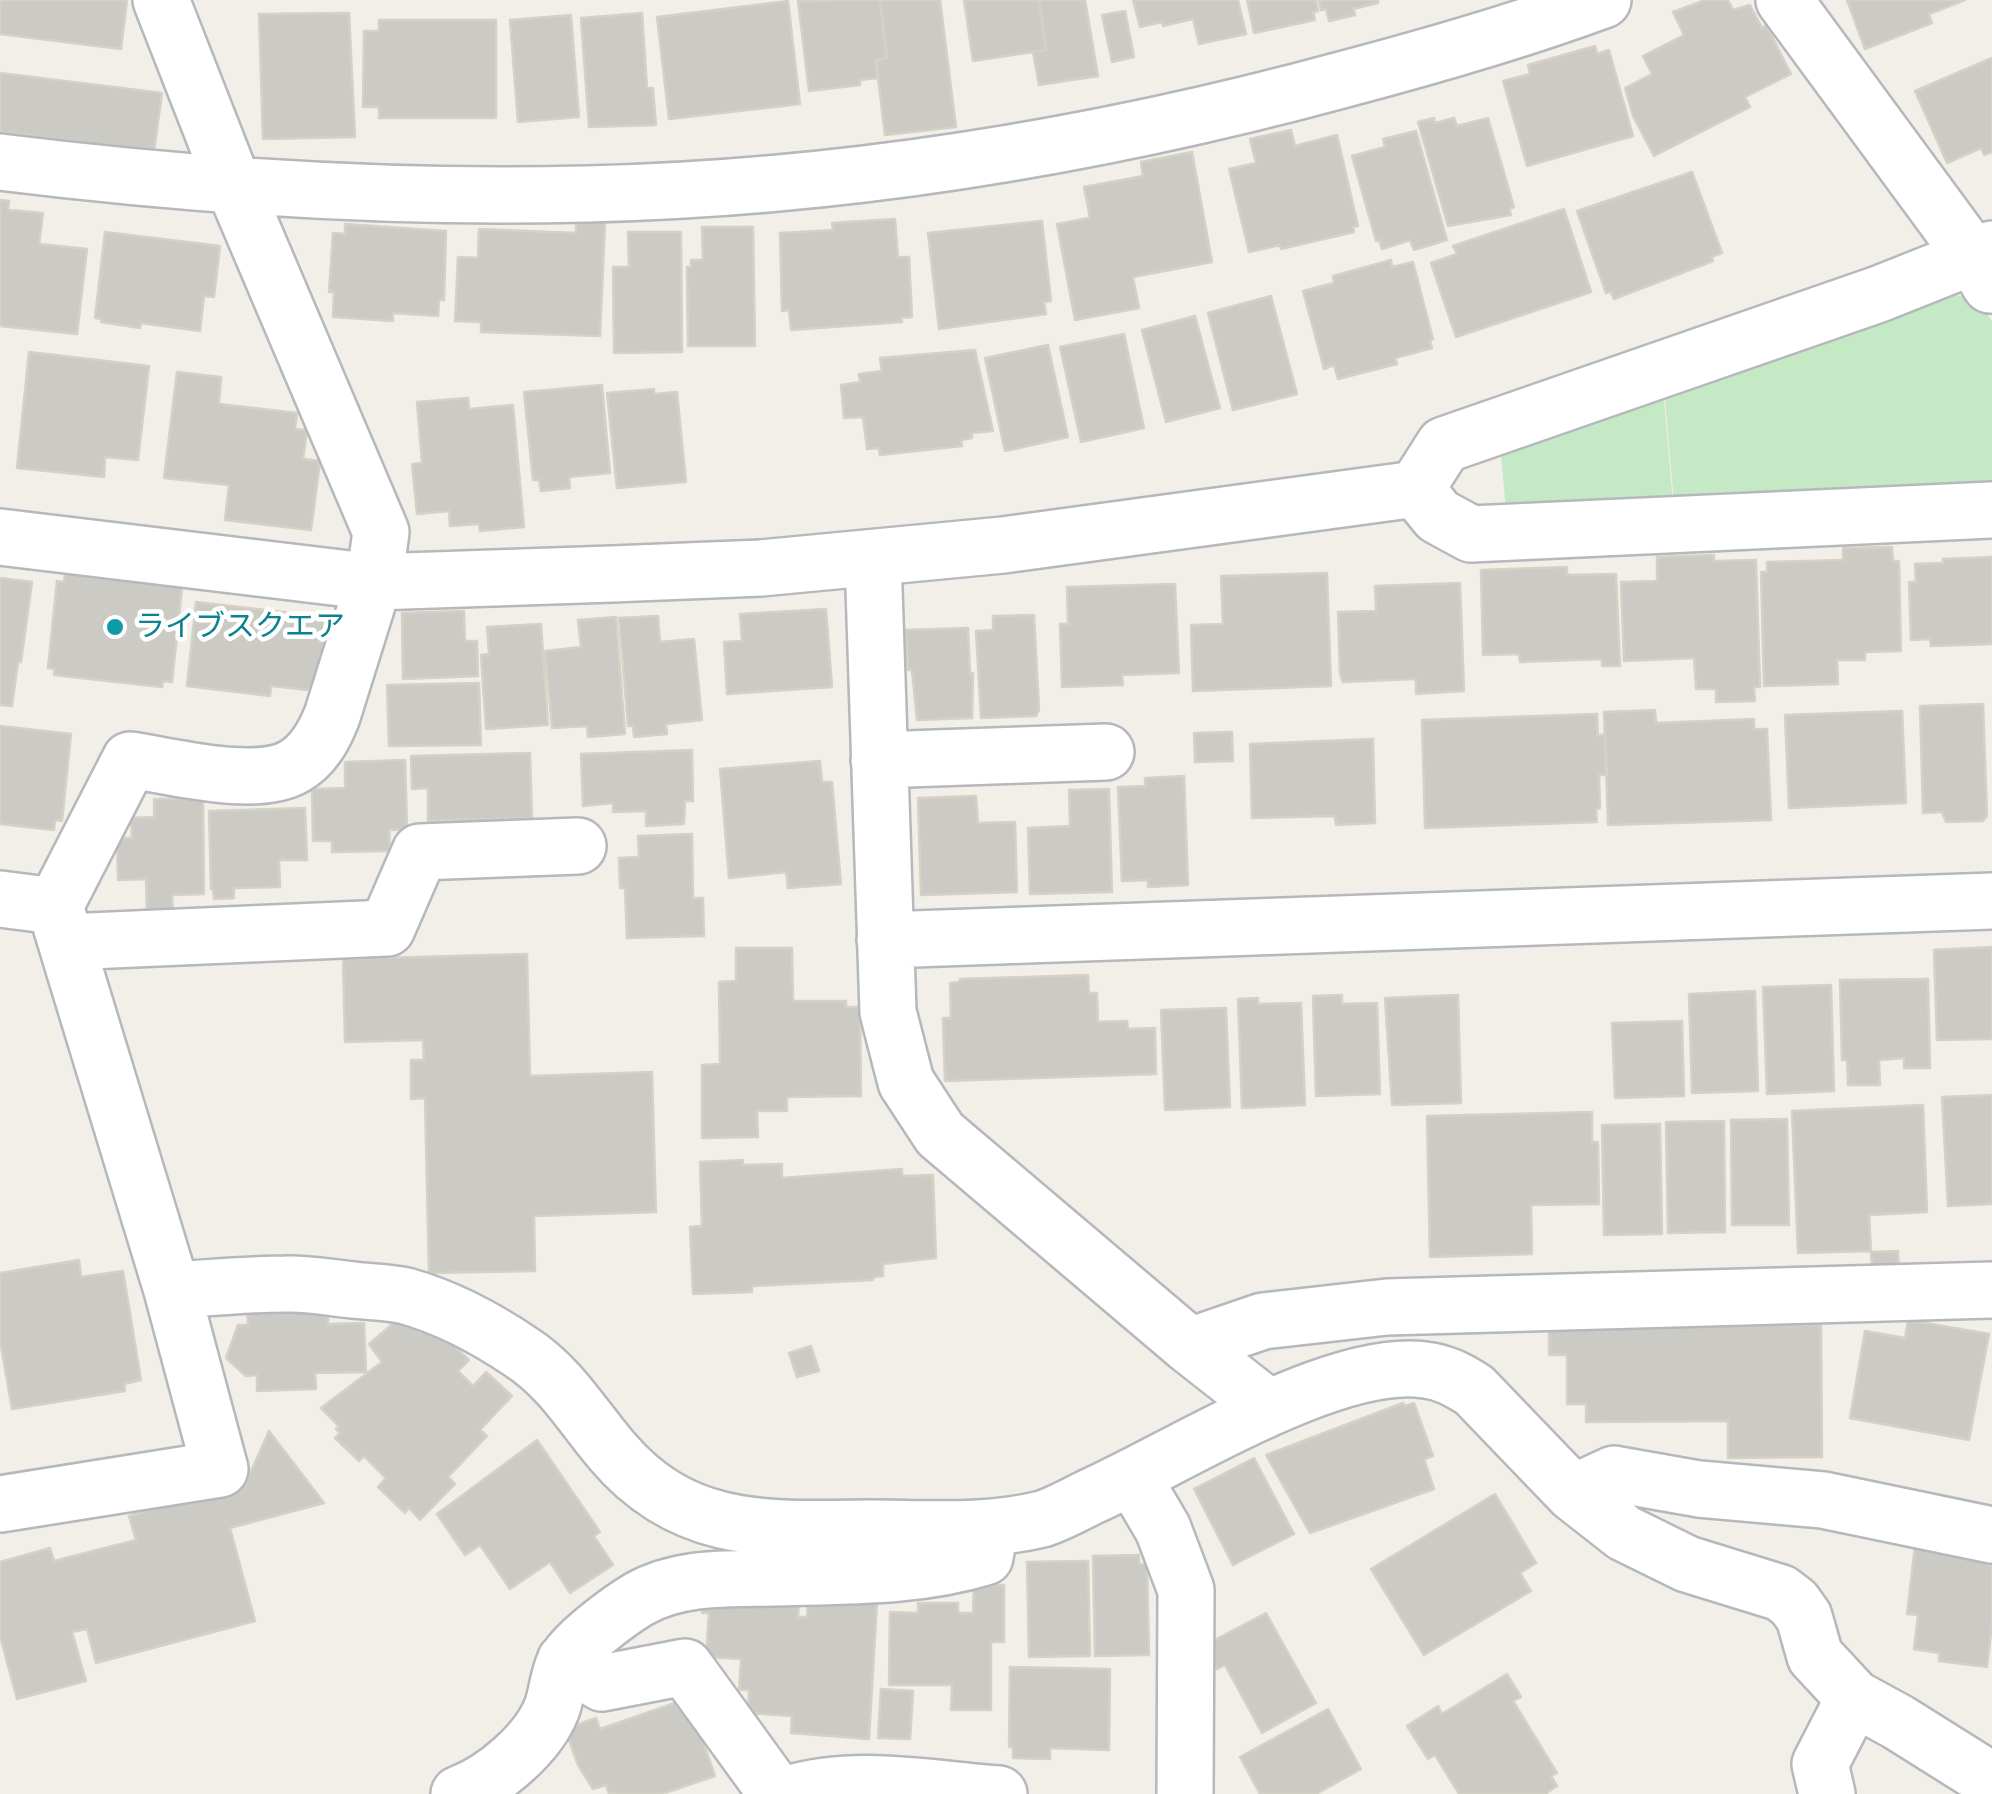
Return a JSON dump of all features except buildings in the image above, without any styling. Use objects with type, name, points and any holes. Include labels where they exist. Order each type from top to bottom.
[{"type":"street","points":[[0,1504],[220,1468],[172,1290],[61,924],[130,760],[254,776],[293,768],[310,755],[332,716],[374,582],[381,532],[233,184],[161,0]]},
{"type":"street","points":[[0,162],[136,179],[433,194],[588,194],[703,188],[947,162],[1063,144],[1272,99],[1475,42],[1602,0]]},
{"type":"street","points":[[0,537],[374,582],[761,568],[1131,530],[1416,489],[1444,445],[1879,294],[1986,264],[1784,0]]},
{"type":"street","points":[[1416,489],[1438,516],[1471,534],[1992,510]]},
{"type":"street","points":[[873,558],[884,940],[892,1038],[906,1082],[940,1134],[1269,1408]]},
{"type":"street","points":[[879,760],[1106,752]]},
{"type":"street","points":[[0,899],[61,924],[387,928],[420,852],[578,846]]},
{"type":"street","points":[[884,940],[1992,900]]},
{"type":"street","points":[[172,1290],[289,1284],[404,1295],[520,1350],[553,1375],[614,1454],[657,1491],[699,1516],[779,1529],[990,1528],[1044,1518],[1133,1478],[1269,1408],[1332,1384],[1398,1368],[1451,1376],[1486,1402],[1573,1493],[1624,1533],[1687,1564],[1780,1594],[1794,1603],[1804,1617],[1816,1656],[1854,1698],[1992,1782]]},
{"type":"street","points":[[1190,1346],[1263,1321],[1387,1307],[1992,1290]]},
{"type":"street","points":[[1573,1493],[1614,1474],[1698,1489],[1822,1500],[1992,1534]]},
{"type":"street","points":[[1133,1478],[1163,1529],[1186,1590],[1184,1794]]},
{"type":"street","points":[[459,1794],[480,1786],[518,1756],[551,1712],[565,1661],[601,1627],[640,1599],[671,1586],[707,1580],[894,1574],[944,1568],[985,1557],[990,1528]]},
{"type":"street","points":[[565,1661],[602,1683],[684,1667],[777,1794]]},
{"type":"street","points":[[1828,1794],[1820,1764],[1854,1698]]},
{"type":"street","points":[[788,1794],[819,1784],[873,1784],[999,1794]]},
{"type":"green space","points":[[1957,295],[1981,302],[1992,322],[1992,494],[1674,502],[1665,400]]},
{"type":"green space","points":[[1664,400],[1673,503],[1506,511],[1501,454]]},
{"type":"place","name":"ライブスクエア","points":[[115,627]]}]
